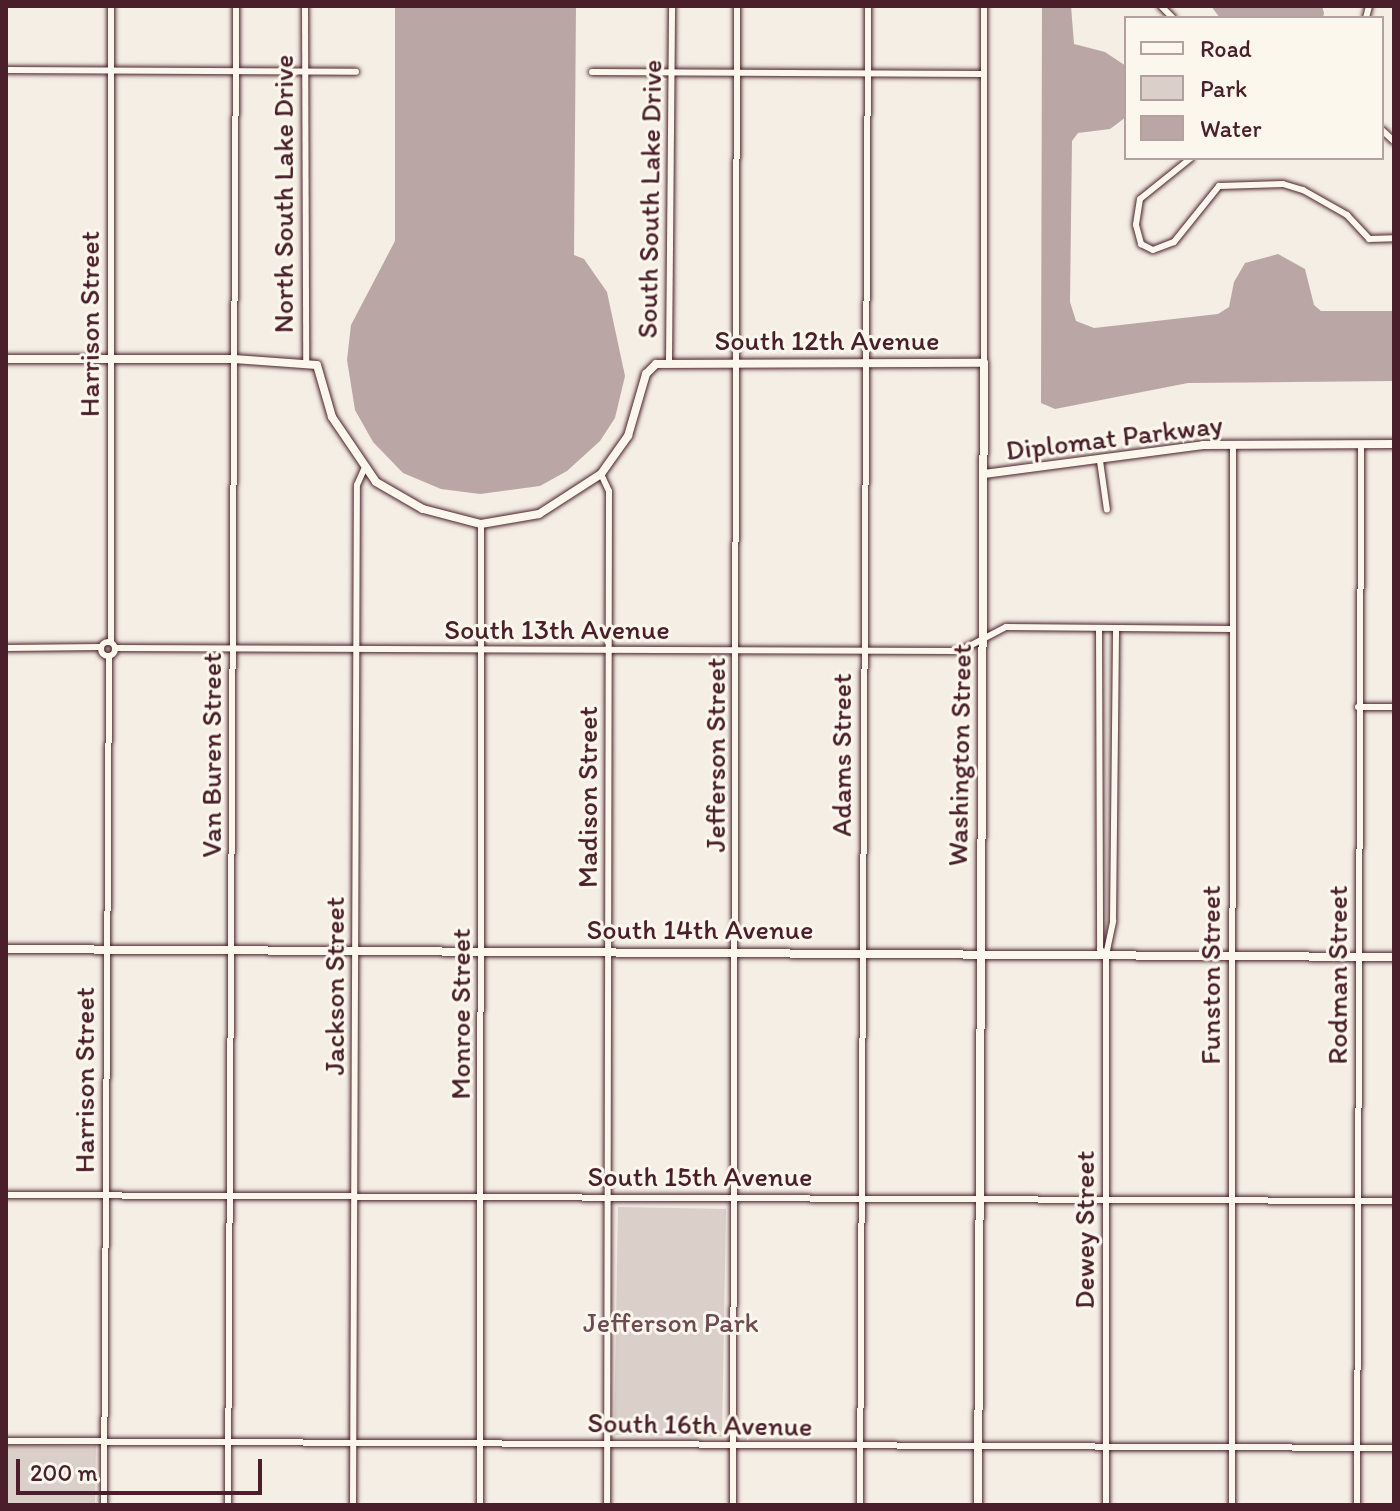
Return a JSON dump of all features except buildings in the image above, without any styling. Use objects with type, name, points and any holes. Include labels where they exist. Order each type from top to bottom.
[{"type":"street","name":"Harrison Street","points":[[111,6],[113,645]]},
{"type":"street","name":"Van Buren Street","points":[[228,1505],[236,6]]},
{"type":"street","name":"North South Lake Drive","points":[[305,6],[306,362],[317,365],[332,417],[364,469],[404,501],[481,524]]},
{"type":"street","name":"South South Lake Drive","points":[[481,524],[539,514],[601,474],[628,436],[646,374],[669,360],[672,6]]},
{"type":"street","name":"Jefferson Street","points":[[733,1505],[740,362],[737,6]]},
{"type":"street","name":"Adams Street","points":[[860,1505],[868,6]]},
{"type":"street","name":"Washington Street","points":[[978,1505],[977,953],[983,639],[984,6]]},
{"type":"street","points":[[6,70],[356,72]]},
{"type":"street","points":[[592,72],[984,74]]},
{"type":"street","points":[[1189,160],[1140,199],[1136,225],[1141,244],[1153,250],[1174,242],[1219,186],[1283,184],[1303,190],[1347,215],[1369,239],[1394,238]]},
{"type":"street","points":[[6,359],[306,362]]},
{"type":"street","name":"South 12th Avenue","points":[[669,360],[984,363]]},
{"type":"street","name":"Diplomat Parkway","points":[[984,474],[1100,461],[1173,448],[1394,444]]},
{"type":"street","name":"Funston Street","points":[[1232,1505],[1233,445]]},
{"type":"street","name":"Rodman Street","points":[[1357,1505],[1361,445]]},
{"type":"street","points":[[1100,461],[1107,510]]},
{"type":"street","name":"Jackson Street","points":[[353,1505],[357,485],[364,469]]},
{"type":"street","name":"Madison Street","points":[[601,474],[609,491],[607,1505]]},
{"type":"street","name":"Monroe Street","points":[[480,1505],[481,524]]},
{"type":"street","name":"South 13th Avenue","points":[[113,645],[737,652],[960,651],[1006,627],[1232,629]]},
{"type":"street","name":"Dewey Street","points":[[1099,628],[1100,949],[1106,955]]},
{"type":"street","name":"Dewey Street","points":[[1106,1505],[1106,955],[1113,921],[1116,628]]},
{"type":"street","points":[[6,648],[113,645],[109,656],[101,647]]},
{"type":"street","name":"Harrison Street","points":[[104,1505],[109,656]]},
{"type":"street","points":[[1358,707],[1394,707]]},
{"type":"street","name":"South 14th Avenue","points":[[6,949],[863,951],[1394,957]]},
{"type":"street","name":"South 15th Avenue","points":[[6,1195],[1394,1201]]},
{"type":"street","name":"South 16th Avenue","points":[[6,1441],[1394,1448]]},
{"type":"green space","name":"Jefferson Park","points":[[618,1207],[726,1209],[722,1437],[614,1435]]},
{"type":"green space","points":[[6,1445],[96,1447],[95,1505],[6,1505]]},
{"type":"water","points":[[395,6],[576,6],[574,255],[584,259],[607,292],[625,376],[615,418],[600,441],[567,471],[540,486],[480,494],[441,489],[403,473],[373,442],[355,410],[347,360],[351,325],[395,241]]},
{"type":"water","points":[[1042,6],[1071,6],[1074,44],[1105,52],[1124,65],[1124,118],[1110,129],[1078,133],[1072,141],[1070,302],[1076,321],[1094,328],[1218,314],[1229,307],[1234,282],[1245,263],[1278,254],[1305,269],[1314,305],[1321,311],[1394,311],[1394,381],[1188,383],[1055,409],[1041,403]]},
{"type":"water","points":[[1211,6],[1322,6],[1324,13],[1323,16],[1218,16]]}]
